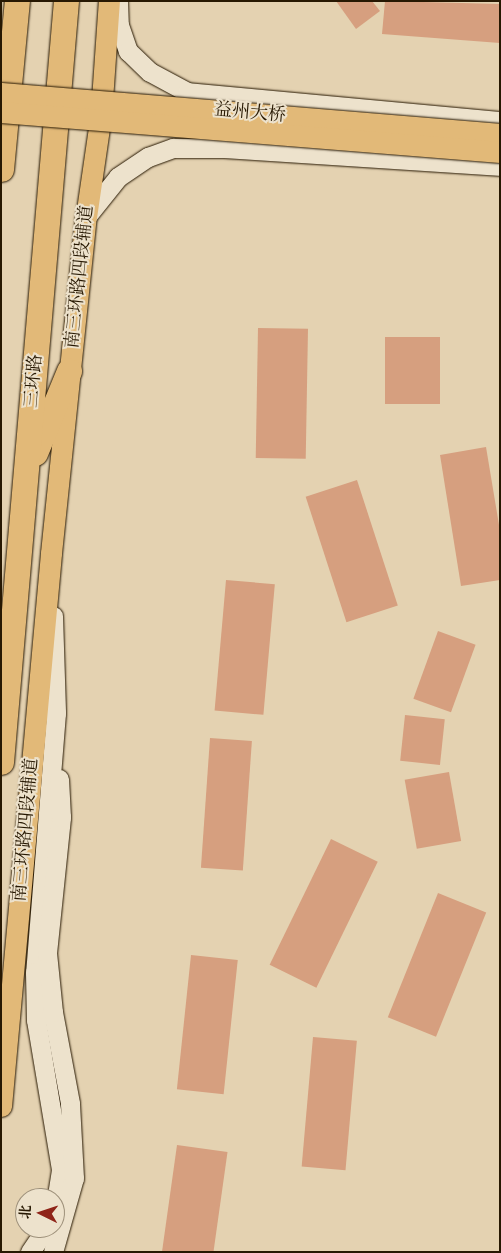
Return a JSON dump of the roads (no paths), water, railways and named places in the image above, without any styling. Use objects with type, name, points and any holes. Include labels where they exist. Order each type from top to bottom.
[{"type":"highway","points":[[1,169],[17,1]]},
{"type":"highway","name":"三环路","points":[[1,762],[66,1]]},
{"type":"highway","points":[[26,474],[69,371]]},
{"type":"main road","name":"南三环路四段辅道","points":[[1,1106],[50,554],[86,216],[101,114],[109,1]]},
{"type":"main road","points":[[118,1],[119,25],[128,50],[150,72],[187,92],[500,121]]},
{"type":"main road","name":"益州大桥","points":[[1,93],[500,134]]},
{"type":"main road","name":"益州大桥","points":[[1,112],[500,152]]},
{"type":"main road","points":[[86,216],[118,177],[148,157],[173,148],[222,148],[500,166]]},
{"type":"main road","name":"南三环路四段辅道","points":[[50,554],[62,817],[47,953],[53,1012],[70,1103],[74,1178],[53,1252]]},
{"type":"main road","name":"南三环路四段辅道","points":[[56,713],[34,972],[36,1020],[61,1170],[58,1188]]},
{"type":"main road","points":[[30,1252],[39,1238]]}]
